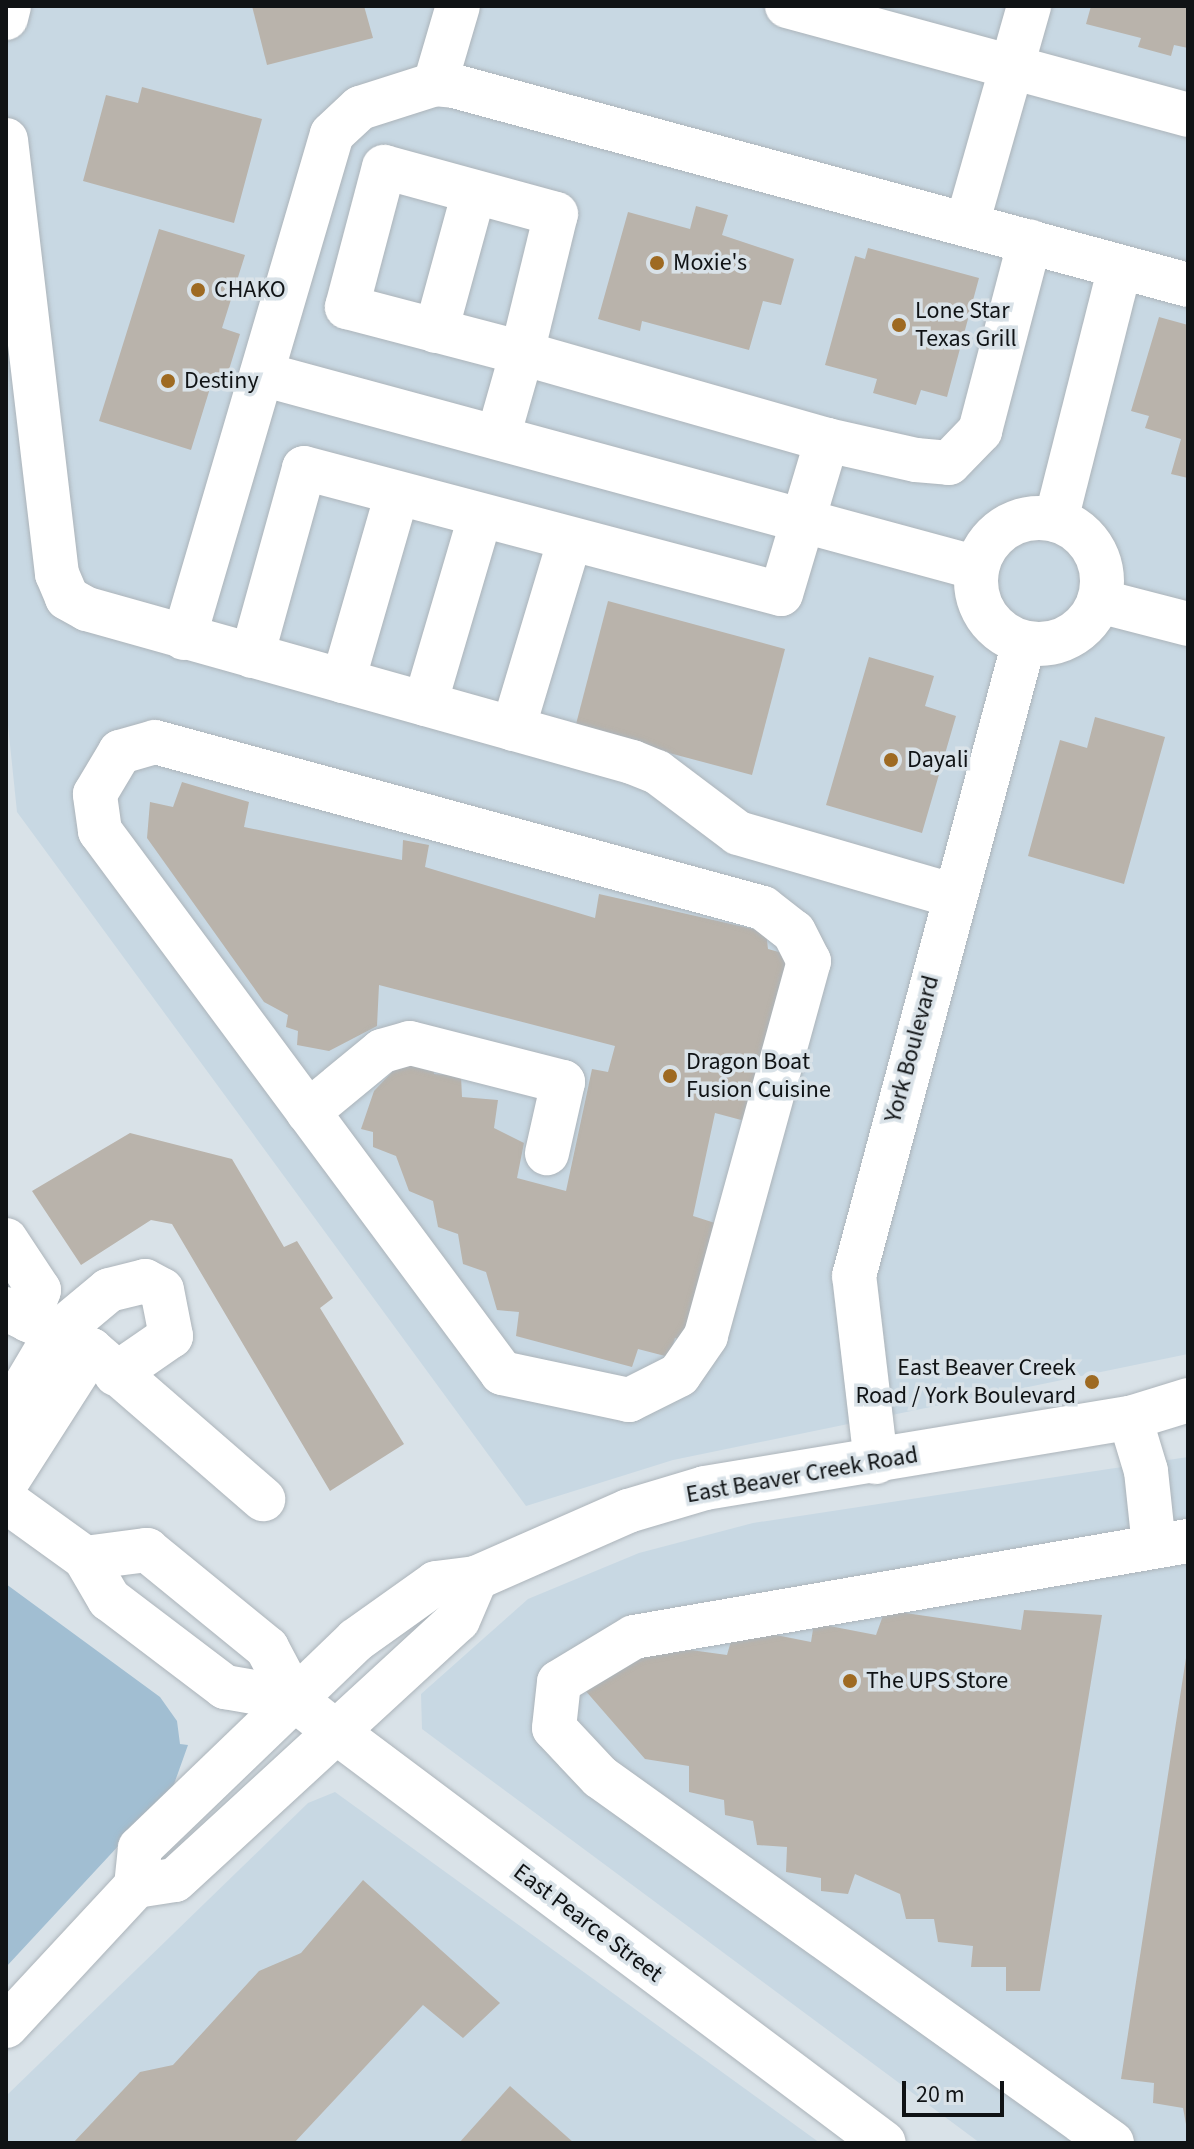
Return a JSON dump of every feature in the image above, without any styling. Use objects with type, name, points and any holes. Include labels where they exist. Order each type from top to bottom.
[{"type":"street","points":[[6,18],[9,6]]},
{"type":"street","points":[[435,84],[458,6]]},
{"type":"street","points":[[787,6],[832,12],[1011,68],[1188,115]]},
{"type":"street","points":[[967,224],[1029,6]]},
{"type":"street","points":[[184,638],[332,134],[360,108],[435,84],[1188,285]]},
{"type":"street","points":[[6,140],[57,574],[67,598],[87,609],[184,638],[657,772],[738,833],[952,895]]},
{"type":"street","points":[[498,437],[522,353],[556,214],[384,167],[347,307],[522,353],[827,440],[949,463],[970,448],[1030,241]]},
{"type":"street","points":[[436,331],[474,192]]},
{"type":"street","points":[[1056,520],[1120,267]]},
{"type":"street","points":[[262,374],[977,568]]},
{"type":"street","points":[[252,656],[304,468],[480,517],[781,594],[827,440]]},
{"type":"street","points":[[343,681],[397,494]]},
{"type":"street","points":[[425,704],[480,517]]},
{"type":"street","points":[[1056,520],[1097,554],[1099,601],[1079,630],[1054,642],[1024,642],[987,617],[977,568],[1006,526],[1056,520]]},
{"type":"street","points":[[513,729],[570,539]]},
{"type":"street","points":[[1099,601],[1188,624]]},
{"type":"street","name":"York Boulevard","points":[[876,1462],[854,1276],[952,895],[1024,642]]},
{"type":"street","points":[[155,742],[763,908],[794,932],[809,961],[706,1336],[679,1375],[629,1400],[502,1373],[308,1112],[100,831],[95,794],[120,752],[155,742]]},
{"type":"street","points":[[308,1112],[382,1051],[410,1043],[563,1082],[547,1153]]},
{"type":"street","points":[[6,1240],[39,1290],[59,1338],[263,1499]]},
{"type":"street","points":[[6,1418],[59,1338]]},
{"type":"street","points":[[6,1483],[59,1338]]},
{"type":"street","name":"East Beaver Creek Road","points":[[1136,1417],[1188,1400]]},
{"type":"street","name":"East Beaver Creek Road","points":[[136,1886],[140,1848],[356,1640],[423,1591],[476,1578],[628,1511],[705,1488],[1136,1417],[1188,1414]]},
{"type":"street","points":[[1112,2143],[1064,2127],[600,1777],[554,1728],[559,1682],[634,1637],[1171,1544],[1146,1471],[1136,1417]]},
{"type":"street","points":[[6,1501],[85,1558],[109,1599],[225,1687],[294,1699]]},
{"type":"street","points":[[85,1558],[147,1550],[267,1648],[294,1699]]},
{"type":"street","points":[[6,2026],[136,1886],[175,1880],[458,1620],[476,1578]]},
{"type":"street","name":"East Pearce Street","points":[[294,1699],[884,2143]]},
{"type":"shaded area","points":[[6,6],[1188,6],[1188,1354],[673,1460],[526,1506],[17,812],[6,706]]},
{"type":"shaded area","points":[[1188,1457],[1188,2143],[980,2143],[422,1729],[421,1694],[528,1599],[639,1553],[753,1523]]},
{"type":"shaded area","points":[[6,1584],[160,1697],[177,1721],[180,1744],[188,1745],[173,1787],[6,1967]]},
{"type":"shaded area","points":[[335,1792],[820,2143],[6,2143],[6,2096],[308,1803]]},
{"type":"building","points":[[252,6],[364,6],[373,38],[267,65]]},
{"type":"building","points":[[1091,6],[1188,6],[1188,48],[1174,45],[1171,56],[1138,47],[1141,38],[1086,24]]},
{"type":"building","points":[[142,87],[262,119],[234,223],[83,181],[106,95],[138,103]]},
{"type":"building","points":[[696,206],[728,215],[722,235],[794,259],[781,305],[763,301],[749,350],[642,321],[640,331],[598,319],[628,212],[690,229]]},
{"type":"building","points":[[159,229],[245,255],[222,328],[240,334],[227,376],[215,372],[191,450],[99,421]]},
{"type":"building","points":[[868,248],[979,278],[947,397],[921,390],[916,405],[873,393],[877,379],[825,365],[855,256],[865,259]]},
{"type":"building","points":[[1159,317],[1188,325],[1188,478],[1171,474],[1181,439],[1145,428],[1149,416],[1131,411]]},
{"type":"building","points":[[608,601],[785,649],[752,775],[575,728]]},
{"type":"building","name":"Dayali","points":[[869,657],[934,676],[925,706],[956,716],[922,833],[826,805]]},
{"type":"building","points":[[1095,717],[1165,737],[1124,884],[1028,856],[1060,740],[1087,748]]},
{"type":"building","points":[[182,782],[249,802],[244,827],[402,860],[403,840],[429,845],[425,867],[595,918],[599,894],[766,932],[768,949],[797,957],[745,1121],[715,1113],[693,1216],[715,1223],[685,1341],[675,1338],[669,1357],[638,1349],[632,1367],[516,1336],[519,1312],[497,1310],[486,1272],[463,1264],[458,1234],[438,1227],[433,1201],[409,1191],[396,1156],[373,1147],[373,1132],[361,1129],[374,1091],[409,1054],[433,1060],[434,1074],[461,1076],[462,1097],[498,1100],[494,1128],[524,1143],[517,1178],[566,1191],[592,1069],[608,1072],[615,1046],[379,985],[377,1026],[329,1051],[297,1045],[298,1031],[286,1027],[288,1015],[264,1002],[147,838],[150,802],[173,807]]},
{"type":"building","points":[[130,1133],[232,1159],[284,1247],[297,1241],[333,1298],[320,1308],[404,1444],[330,1491],[172,1224],[151,1220],[81,1265],[32,1191]]},
{"type":"building","points":[[885,1610],[1021,1630],[1024,1610],[1102,1615],[1040,1991],[1006,1991],[1006,1967],[971,1967],[973,1946],[938,1942],[934,1919],[906,1919],[900,1894],[855,1874],[848,1894],[821,1891],[821,1878],[786,1872],[787,1847],[757,1845],[753,1821],[725,1815],[724,1800],[689,1792],[689,1766],[645,1759],[584,1689],[622,1660],[676,1648],[727,1655],[735,1627],[811,1642],[814,1623],[876,1635]]},
{"type":"building","points":[[1188,1645],[1188,2135],[1183,2108],[1153,2103],[1154,2083],[1121,2079]]},
{"type":"building","points":[[363,1880],[500,2003],[463,2038],[423,2005],[294,2143],[73,2143],[140,2072],[173,2065],[259,1971],[301,1953]]},
{"type":"building","points":[[510,2086],[574,2143],[459,2143]]},
{"type":"place","name":"Moxie's","points":[[657,263]]},
{"type":"place","name":"CHAKO","points":[[198,290]]},
{"type":"place","name":"Lone Star Texas Grill","points":[[899,325]]},
{"type":"place","name":"Destiny","points":[[168,381]]},
{"type":"place","name":"Dayali","points":[[891,760]]},
{"type":"place","name":"Dragon Boat Fusion Cuisine","points":[[670,1076]]},
{"type":"place","name":"East Beaver Creek Road / York Boulevard","points":[[1092,1382]]},
{"type":"place","name":"The UPS Store","points":[[850,1681]]}]
